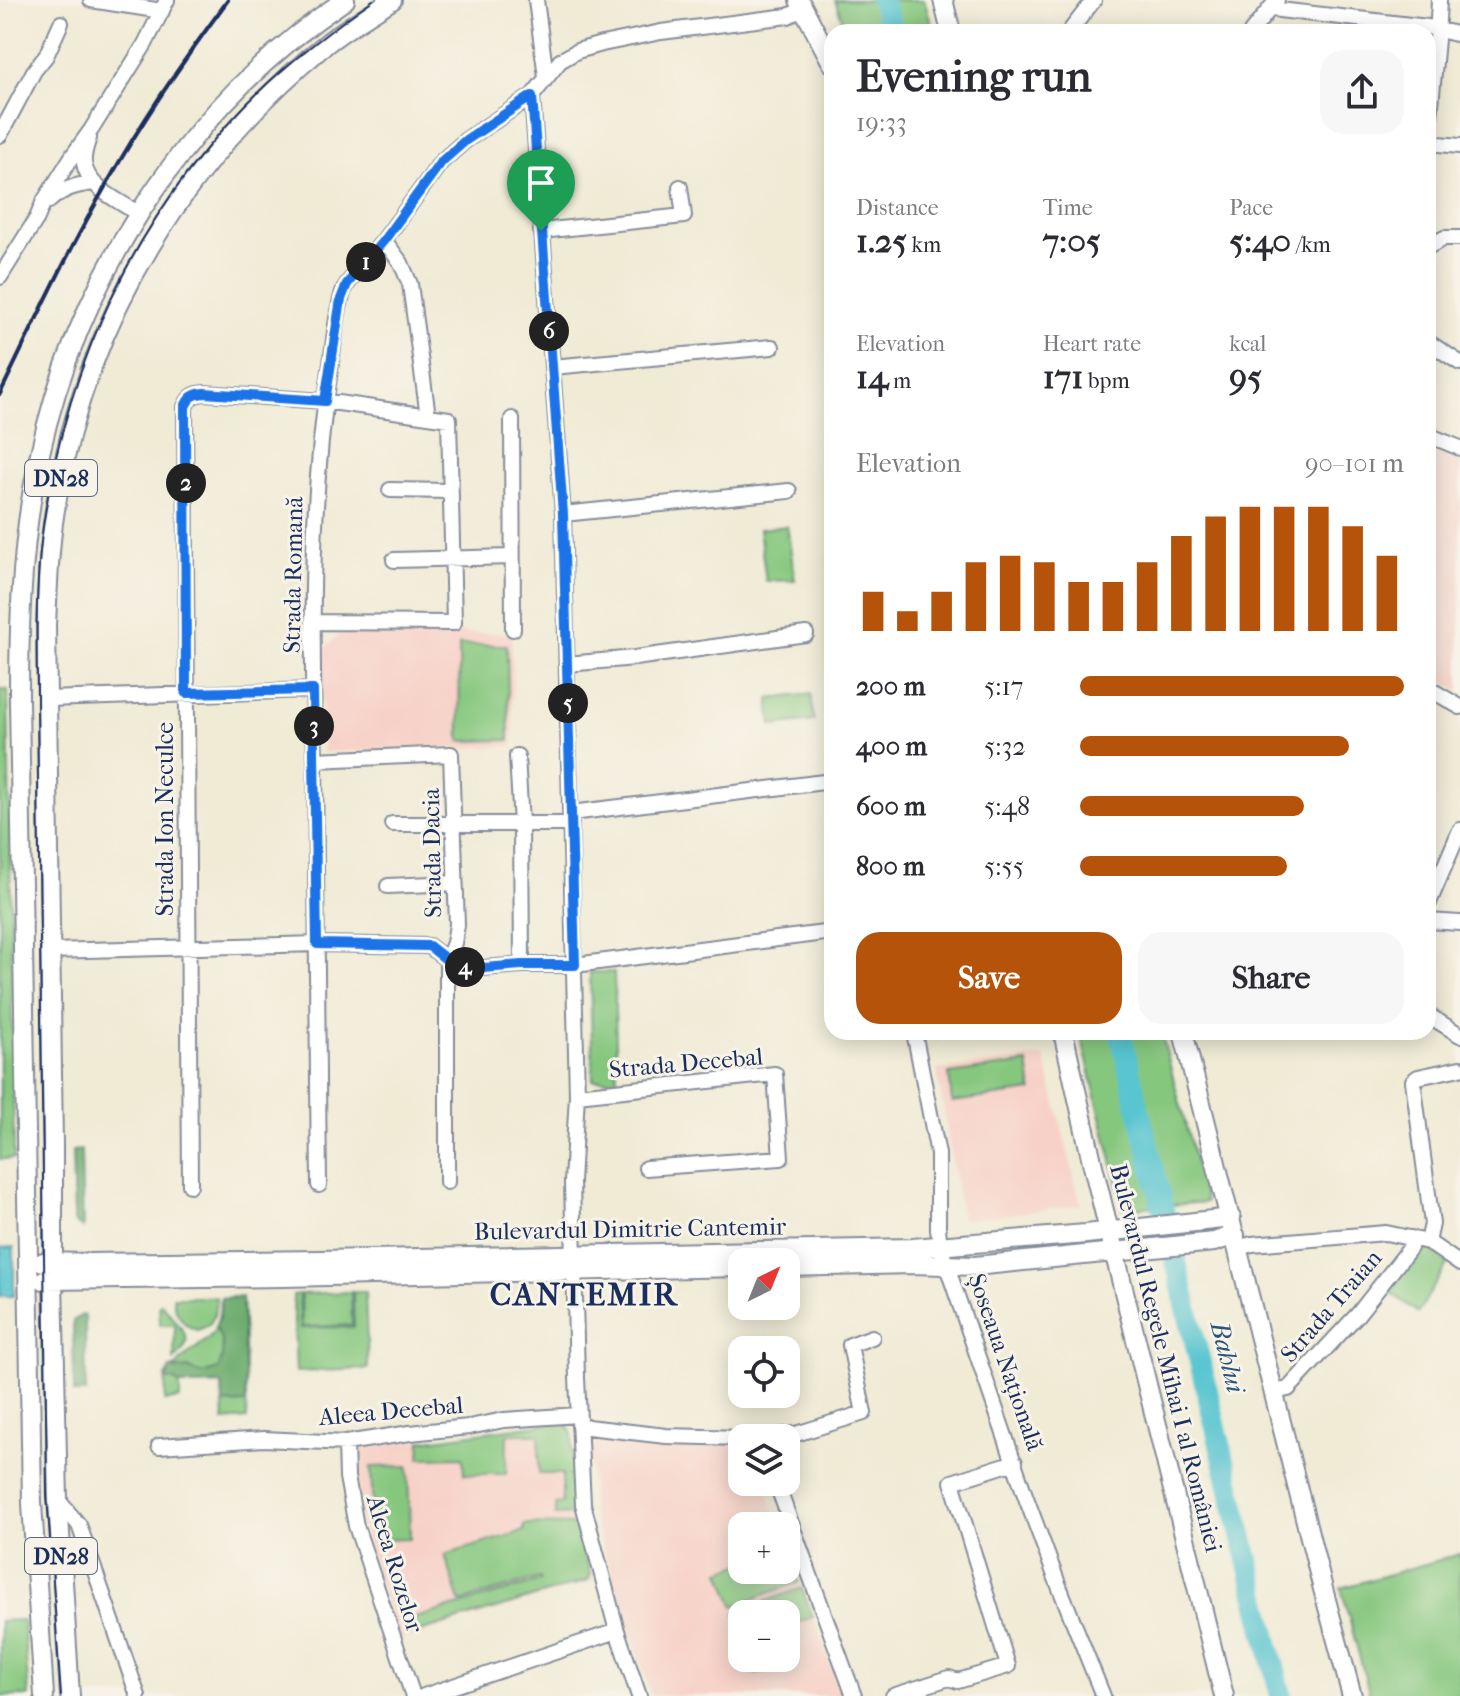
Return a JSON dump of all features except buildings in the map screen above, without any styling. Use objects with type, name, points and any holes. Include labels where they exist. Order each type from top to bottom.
[{"type":"main road","name":"DN28","points":[[44,1696],[32,1503],[19,701],[19,625],[33,488],[62,376],[95,294],[139,214],[216,113],[294,38],[345,0]]},
{"type":"main road","name":"DN28","points":[[70,1696],[58,1500],[53,1271],[46,625],[50,547],[57,497],[68,443],[99,344],[164,221],[205,165],[242,122],[327,43],[392,0]]},
{"type":"main road","points":[[943,0],[949,24]]},
{"type":"main road","points":[[801,4],[824,48]]},
{"type":"main road","name":"Bulevardul Regele Mihai I al României","points":[[1065,1040],[1224,1696]]},
{"type":"main road","points":[[1185,1040],[1352,1696]]},
{"type":"main road","name":"Bulevardul Dimitrie Cantemir","points":[[575,1263],[940,1246],[1210,1221],[1235,1234]]},
{"type":"main road","name":"Bulevardul Dimitrie Cantemir","points":[[800,1267],[975,1266],[1214,1242],[1235,1234]]},
{"type":"main road","name":"Bulevardul Dimitrie Cantemir","points":[[29,1270],[320,1260],[728,1267]]},
{"type":"street","points":[[37,218],[44,201],[145,44],[165,5],[91,0]]},
{"type":"street","points":[[536,0],[546,77]]},
{"type":"street","points":[[1075,24],[1094,0]]},
{"type":"street","points":[[1436,41],[1439,0]]},
{"type":"street","points":[[1258,24],[1276,2],[1279,10],[1395,24]]},
{"type":"street","points":[[532,96],[560,61],[577,51],[661,32],[788,16],[801,4]]},
{"type":"street","points":[[0,135],[34,71],[46,56],[61,23]]},
{"type":"street","points":[[1437,29],[1460,35]]},
{"type":"street","name":"Strada Decebal","points":[[532,96],[563,514],[575,965],[577,1095],[572,1182],[575,1263]]},
{"type":"street","name":"Strada Romană","points":[[319,1185],[314,622],[318,474],[325,401],[343,292],[441,162],[466,140],[532,96]]},
{"type":"street","points":[[91,130],[84,164],[93,183],[139,214]]},
{"type":"street","points":[[1436,142],[1460,146]]},
{"type":"street","points":[[0,277],[51,199],[61,191],[93,183]]},
{"type":"street","points":[[541,231],[684,216],[680,187]]},
{"type":"street","points":[[1436,241],[1460,238]]},
{"type":"street","points":[[384,240],[401,263],[410,284],[428,416]]},
{"type":"street","points":[[552,367],[772,347]]},
{"type":"street","points":[[1436,347],[1460,363]]},
{"type":"street","name":"Strada Ion Neculce","points":[[190,1185],[185,407],[187,401],[204,393],[325,401]]},
{"type":"street","points":[[314,622],[454,623],[449,419],[325,401]]},
{"type":"street","points":[[512,419],[513,629]]},
{"type":"street","points":[[1436,438],[1460,448]]},
{"type":"street","points":[[390,490],[450,491]]},
{"type":"street","points":[[563,514],[789,491]]},
{"type":"street","points":[[394,560],[512,557]]},
{"type":"street","points":[[567,664],[635,658],[806,634]]},
{"type":"street","points":[[47,699],[313,690]]},
{"type":"street","points":[[1436,693],[1460,707]]},
{"type":"street","name":"Strada Dacia","points":[[315,760],[451,754],[457,925],[447,960],[447,1182]]},
{"type":"street","points":[[517,756],[522,965]]},
{"type":"street","points":[[392,824],[521,824],[824,782]]},
{"type":"street","points":[[1436,886],[1460,830]]},
{"type":"street","points":[[388,886],[455,883]]},
{"type":"street","points":[[1436,922],[1460,923]]},
{"type":"street","points":[[50,951],[317,944],[429,946],[447,960],[470,969],[575,965],[824,933]]},
{"type":"street","points":[[1436,1020],[1460,1035]]},
{"type":"street","name":"Șoseaua Națională","points":[[916,1040],[938,1154],[940,1246],[1057,1581],[1103,1696]]},
{"type":"street","points":[[1428,1242],[1432,1224],[1413,1081],[1418,1077],[1460,1068]]},
{"type":"street","name":"Strada Decebal","points":[[577,1095],[775,1074],[781,1158],[646,1168]]},
{"type":"street","points":[[1235,1234],[1252,1244],[1386,1233],[1428,1242],[1460,1264]]},
{"type":"street","name":"Strada Traian","points":[[1274,1392],[1288,1389],[1358,1314],[1410,1248],[1411,1238]]},
{"type":"street","points":[[575,1263],[578,1420],[585,1517],[639,1696]]},
{"type":"street","points":[[800,1433],[864,1413],[850,1345],[872,1337]]},
{"type":"street","name":"Aleea Decebal","points":[[159,1446],[264,1439],[346,1443],[504,1420],[578,1420],[666,1436],[728,1438]]},
{"type":"street","name":"Aleea Rozelor","points":[[346,1443],[347,1477],[356,1526],[413,1696]]},
{"type":"street","points":[[893,1696],[949,1678],[958,1681],[1008,1666],[952,1482],[1015,1462]]},
{"type":"street","points":[[781,1496],[854,1696]]},
{"type":"street","points":[[58,1500],[79,1525],[138,1696]]},
{"type":"street","points":[[424,1696],[617,1631]]},
{"type":"street","points":[[958,1681],[964,1696]]},
{"type":"shaded area","points":[[1436,446],[1460,455],[1460,691],[1436,678]]},
{"type":"shaded area","points":[[512,633],[513,746],[323,752],[322,651],[340,634]]},
{"type":"shaded area","points":[[1044,1056],[1081,1205],[962,1220],[937,1070]]},
{"type":"shaded area","points":[[552,1423],[568,1426],[572,1434],[574,1514],[595,1580],[398,1641],[359,1512],[353,1483],[356,1456],[363,1448]]},
{"type":"shaded area","points":[[609,1433],[728,1443],[728,1496],[769,1496],[775,1512],[728,1512],[728,1584],[800,1584],[800,1581],[842,1696],[651,1696],[592,1514],[590,1437]]},
{"type":"green space","points":[[835,0],[924,0],[932,24],[844,24]]},
{"type":"green space","points":[[787,526],[795,580],[766,581],[759,529]]},
{"type":"green space","points":[[459,645],[507,645],[509,740],[460,741]]},
{"type":"green space","points":[[0,690],[8,690],[14,1159],[0,1159]]},
{"type":"green space","points":[[811,694],[814,721],[772,726],[769,699]]},
{"type":"green space","points":[[590,972],[614,972],[617,1080],[593,1080]]},
{"type":"green space","points":[[1082,1040],[1163,1040],[1206,1202],[1124,1209]]},
{"type":"green space","points":[[1028,1063],[1032,1091],[952,1102],[949,1074]]},
{"type":"green space","points":[[81,1150],[83,1228],[74,1222],[72,1151]]},
{"type":"green space","points":[[1423,1245],[1448,1263],[1418,1313],[1390,1292]]},
{"type":"green space","points":[[351,1292],[352,1325],[302,1327],[301,1294]]},
{"type":"green space","points":[[353,1292],[365,1292],[368,1369],[296,1372],[293,1295],[299,1294],[301,1328],[354,1327]]},
{"type":"green space","points":[[173,1297],[216,1297],[211,1322],[197,1330],[187,1325],[177,1313]]},
{"type":"green space","points":[[242,1297],[247,1419],[224,1421],[222,1384],[180,1385],[180,1399],[165,1401],[166,1376],[214,1331],[221,1298]]},
{"type":"green space","points":[[242,1297],[246,1403],[223,1404],[222,1384],[180,1385],[172,1379],[166,1381],[170,1369],[188,1368],[202,1374],[218,1369],[222,1348],[215,1327],[220,1316],[221,1298]]},
{"type":"green space","points":[[161,1304],[186,1336],[186,1344],[174,1360],[175,1325],[160,1325]]},
{"type":"green space","points":[[85,1315],[86,1393],[74,1393],[73,1321]]},
{"type":"green space","points":[[552,1423],[568,1426],[572,1434],[574,1514],[555,1515],[555,1504],[562,1503],[562,1474],[539,1474],[539,1434],[507,1434],[506,1474],[464,1474],[463,1457],[420,1458],[421,1441]]},
{"type":"green space","points":[[408,1466],[410,1539],[374,1540],[371,1467]]},
{"type":"green space","points":[[524,1524],[575,1526],[591,1575],[587,1581],[413,1634],[409,1620],[540,1581],[539,1578],[460,1602],[445,1555],[524,1531]]},
{"type":"green space","points":[[1460,1554],[1460,1696],[1370,1696],[1341,1588]]},
{"type":"green space","points":[[728,1568],[728,1584],[794,1584],[750,1600],[732,1600],[721,1571]]},
{"type":"green space","points":[[802,1588],[813,1617],[800,1622],[800,1600],[769,1600]]},
{"type":"green space","points":[[23,1620],[29,1696],[0,1696],[0,1621]]},
{"type":"water","points":[[14,1247],[14,1296],[0,1296],[1,1248]]},
{"type":"waterway","name":"Bahlui","points":[[881,0],[890,24]]},
{"type":"waterway","name":"Bahlui","points":[[1122,1040],[1281,1696]]},
{"type":"tram line","points":[[61,1696],[47,1496],[37,700],[39,562],[52,477],[67,414],[88,352],[114,293],[145,236],[181,182],[222,131],[268,83],[373,0]]},
{"type":"railway","points":[[0,394],[66,259],[122,157],[228,0]]},
{"type":"district","name":"CANTEMIR","points":[[584,1294]]},
{"type":"route","points":[[532,96],[541,231],[563,514],[575,965],[470,969],[447,960],[429,946],[317,944],[313,690],[186,693],[185,407],[191,397],[204,393],[325,401],[341,299],[347,284],[384,240],[441,162],[466,140],[532,96]]}]
